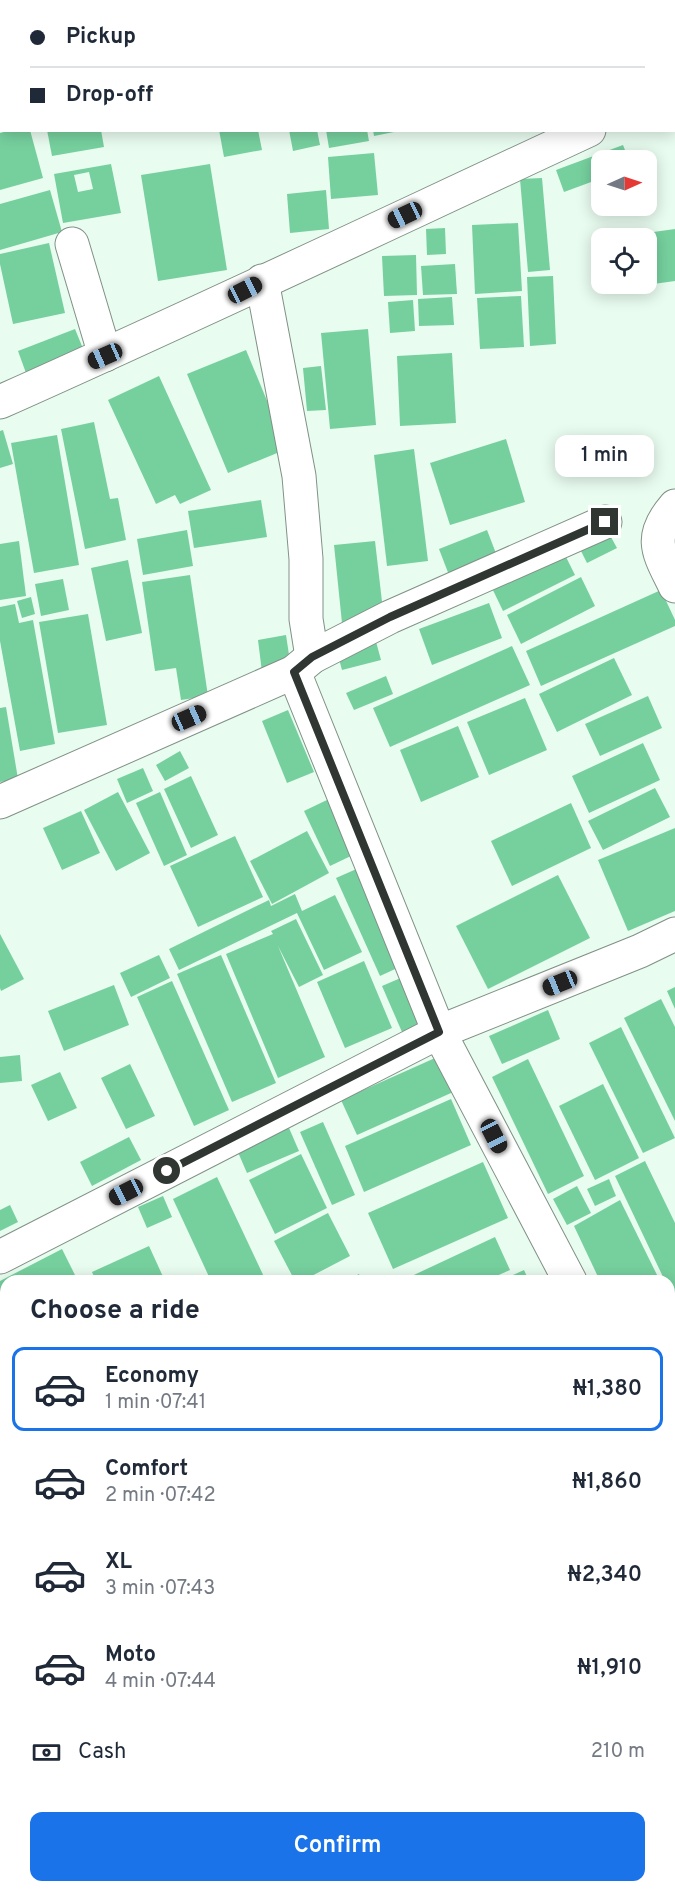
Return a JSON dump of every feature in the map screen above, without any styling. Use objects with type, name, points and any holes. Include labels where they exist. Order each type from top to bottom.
[{"type":"street","points":[[0,402],[194,315],[262,281],[585,132]]},
{"type":"street","points":[[72,244],[105,356]]},
{"type":"street","points":[[262,281],[298,476],[306,559],[303,664],[439,1032],[567,1275]]},
{"type":"street","points":[[675,507],[663,519],[658,535],[658,551],[675,586]]},
{"type":"street","points":[[0,802],[303,664],[390,617],[605,522]]},
{"type":"street","points":[[0,1257],[439,1032],[640,951],[675,934]]},
{"type":"building","points":[[31,132],[43,178],[0,190],[0,133]]},
{"type":"building","points":[[47,132],[101,132],[104,147],[52,156]]},
{"type":"building","points":[[219,132],[258,132],[262,150],[224,157]]},
{"type":"building","points":[[289,132],[317,132],[320,145],[293,151]]},
{"type":"building","points":[[326,132],[367,132],[369,141],[329,148]]},
{"type":"building","points":[[373,132],[394,132],[374,136]]},
{"type":"building","points":[[623,145],[625,150],[610,150]]},
{"type":"building","points":[[374,153],[378,195],[331,199],[328,157]]},
{"type":"building","points":[[591,157],[591,182],[564,192],[556,170]]},
{"type":"building","points":[[111,164],[121,213],[63,223],[54,174]],"holes":[[[89,172],[93,189],[78,192],[74,175]]]},
{"type":"building","points":[[210,164],[227,270],[158,281],[141,175]]},
{"type":"building","points":[[542,178],[550,270],[528,272],[520,179]]},
{"type":"building","points":[[50,190],[62,232],[0,250],[0,204]]},
{"type":"building","points":[[326,190],[329,229],[290,233],[287,194]]},
{"type":"building","points":[[518,223],[522,291],[475,294],[472,225]]},
{"type":"building","points":[[445,228],[446,254],[427,255],[426,229]]},
{"type":"building","points":[[675,229],[675,281],[657,283],[657,232]]},
{"type":"building","points":[[49,243],[65,313],[13,324],[0,264],[0,254]]},
{"type":"building","points":[[416,255],[417,295],[384,296],[382,256]]},
{"type":"building","points":[[455,264],[457,294],[423,295],[421,266]]},
{"type":"building","points":[[553,276],[556,344],[530,346],[527,277]]},
{"type":"building","points":[[521,296],[524,347],[480,349],[477,298]]},
{"type":"building","points":[[452,297],[454,325],[419,326],[418,299]]},
{"type":"building","points":[[413,300],[415,331],[390,333],[388,302]]},
{"type":"building","points":[[75,329],[84,351],[26,373],[18,351]]},
{"type":"building","points":[[368,329],[376,425],[330,429],[321,333]]},
{"type":"building","points":[[246,350],[287,449],[228,473],[187,374]]},
{"type":"building","points":[[452,353],[456,423],[400,426],[397,356]]},
{"type":"building","points":[[321,366],[326,410],[307,411],[303,368]]},
{"type":"building","points":[[159,376],[211,490],[180,504],[175,495],[156,504],[108,400]]},
{"type":"building","points":[[94,422],[110,499],[118,498],[126,540],[85,549],[61,429]]},
{"type":"building","points":[[3,430],[13,464],[0,468],[0,431]]},
{"type":"building","points":[[57,435],[79,565],[34,573],[11,443]]},
{"type":"building","points":[[506,439],[525,502],[450,525],[430,463]]},
{"type":"building","points":[[414,449],[428,561],[387,566],[374,455]]},
{"type":"building","points":[[261,500],[267,537],[194,548],[188,511]]},
{"type":"building","points":[[606,528],[617,548],[587,563],[577,543]]},
{"type":"building","points":[[187,530],[193,566],[143,575],[137,539]]},
{"type":"building","points":[[487,530],[497,556],[449,575],[439,549]]},
{"type":"building","points":[[19,541],[26,596],[0,600],[0,544]]},
{"type":"building","points":[[375,541],[384,619],[342,623],[334,545]]},
{"type":"building","points":[[563,551],[575,575],[503,611],[491,586]]},
{"type":"building","points":[[128,560],[142,633],[106,641],[91,568]]},
{"type":"building","points":[[190,575],[208,696],[181,700],[176,668],[155,671],[142,582]]},
{"type":"building","points":[[581,577],[595,606],[521,644],[507,615]]},
{"type":"building","points":[[63,579],[69,610],[41,616],[35,584]]},
{"type":"building","points":[[661,590],[675,620],[675,626],[541,686],[526,651]]},
{"type":"building","points":[[31,597],[35,614],[22,618],[17,601]]},
{"type":"building","points":[[489,603],[502,638],[432,665],[419,629]]},
{"type":"building","points":[[15,604],[19,623],[33,620],[55,744],[20,751],[0,641],[0,607]]},
{"type":"building","points":[[88,614],[107,725],[58,733],[39,622]]},
{"type":"building","points":[[286,635],[291,668],[262,672],[258,640]]},
{"type":"building","points":[[375,638],[381,660],[342,670],[336,648]]},
{"type":"building","points":[[512,646],[530,685],[390,747],[373,708]]},
{"type":"building","points":[[614,658],[632,695],[557,732],[539,694]]},
{"type":"building","points":[[386,676],[393,694],[354,710],[346,693]]},
{"type":"building","points":[[648,696],[662,728],[600,756],[585,724]]},
{"type":"building","points":[[525,698],[547,750],[489,775],[467,722]]},
{"type":"building","points":[[6,707],[18,779],[0,782],[0,708]]},
{"type":"building","points":[[288,710],[314,772],[287,783],[262,721]]},
{"type":"building","points":[[458,726],[479,777],[421,802],[400,750]]},
{"type":"building","points":[[643,743],[660,780],[589,813],[572,776]]},
{"type":"building","points":[[180,751],[189,768],[165,781],[156,765]]},
{"type":"building","points":[[143,768],[153,791],[127,803],[117,779]]},
{"type":"building","points":[[191,776],[218,835],[191,848],[164,789]]},
{"type":"building","points":[[655,788],[670,817],[603,850],[588,821]]},
{"type":"building","points":[[118,792],[150,853],[116,871],[84,810]]},
{"type":"building","points":[[160,792],[187,855],[164,866],[136,803]]},
{"type":"building","points":[[329,799],[355,854],[330,866],[304,811]]},
{"type":"building","points":[[571,803],[591,848],[512,886],[491,841]]},
{"type":"building","points":[[81,811],[100,853],[62,870],[43,828]]},
{"type":"building","points":[[675,828],[675,911],[628,931],[598,860]]},
{"type":"building","points":[[307,831],[329,873],[272,904],[250,861]]},
{"type":"building","points":[[235,836],[263,897],[198,927],[170,866]]},
{"type":"building","points":[[361,867],[406,964],[380,976],[336,878]]},
{"type":"building","points":[[558,875],[590,938],[488,989],[456,926]]},
{"type":"building","points":[[295,894],[302,911],[335,895],[362,952],[324,970],[297,913],[179,970],[169,949],[269,900],[271,906]]},
{"type":"building","points":[[296,919],[323,975],[299,987],[278,946],[325,1057],[278,1078],[226,954],[273,934],[271,931]]},
{"type":"building","points":[[0,934],[24,979],[1,991],[0,988]]},
{"type":"building","points":[[159,955],[170,978],[131,997],[120,973]]},
{"type":"building","points":[[221,955],[276,1083],[232,1102],[177,974]]},
{"type":"building","points":[[364,961],[392,1028],[345,1048],[317,982]]},
{"type":"building","points":[[403,977],[423,1023],[402,1032],[382,986]]},
{"type":"building","points":[[172,981],[229,1110],[194,1126],[137,997]]},
{"type":"building","points":[[114,985],[129,1025],[64,1051],[48,1011]]},
{"type":"building","points":[[675,987],[675,1009],[667,991]]},
{"type":"building","points":[[661,999],[675,1027],[675,1121],[624,1018]]},
{"type":"building","points":[[548,1010],[560,1039],[502,1064],[489,1036]]},
{"type":"building","points":[[621,1027],[675,1138],[643,1153],[589,1043]]},
{"type":"building","points":[[444,1054],[460,1089],[357,1135],[341,1100]]},
{"type":"building","points":[[20,1055],[22,1081],[0,1083],[0,1057]]},
{"type":"building","points":[[528,1059],[584,1176],[548,1194],[492,1077]]},
{"type":"building","points":[[130,1064],[155,1116],[126,1129],[101,1078]]},
{"type":"building","points":[[60,1072],[77,1108],[48,1121],[31,1085]]},
{"type":"building","points":[[603,1084],[639,1158],[595,1180],[559,1106]]},
{"type":"building","points":[[451,1099],[471,1145],[364,1192],[345,1146]]},
{"type":"building","points":[[323,1122],[355,1195],[332,1205],[300,1132]]},
{"type":"building","points":[[289,1128],[299,1151],[247,1173],[237,1150]]},
{"type":"building","points":[[129,1137],[141,1160],[92,1186],[80,1162]]},
{"type":"building","points":[[301,1154],[327,1208],[275,1234],[249,1180]]},
{"type":"building","points":[[645,1161],[675,1223],[675,1275],[662,1275],[615,1176]]},
{"type":"building","points":[[483,1162],[508,1218],[393,1269],[368,1213]]},
{"type":"building","points":[[217,1177],[263,1275],[208,1275],[173,1199]]},
{"type":"building","points":[[609,1179],[616,1196],[595,1206],[587,1189]]},
{"type":"building","points":[[577,1186],[591,1213],[567,1225],[553,1199]]},
{"type":"building","points":[[163,1196],[172,1217],[147,1228],[138,1207]]},
{"type":"building","points":[[620,1200],[657,1275],[597,1275],[574,1226]]},
{"type":"building","points":[[10,1205],[18,1222],[0,1231],[0,1210]]},
{"type":"building","points":[[328,1213],[350,1256],[314,1275],[292,1275],[274,1241]]},
{"type":"building","points":[[495,1237],[510,1270],[499,1275],[414,1275]]},
{"type":"building","points":[[149,1246],[162,1275],[93,1275],[92,1272]]},
{"type":"building","points":[[62,1249],[75,1275],[12,1275]]},
{"type":"building","points":[[524,1270],[526,1275],[513,1275]]},
{"type":"route","points":[[167,1171],[439,1032],[294,672],[312,657],[390,617],[605,522]]}]
